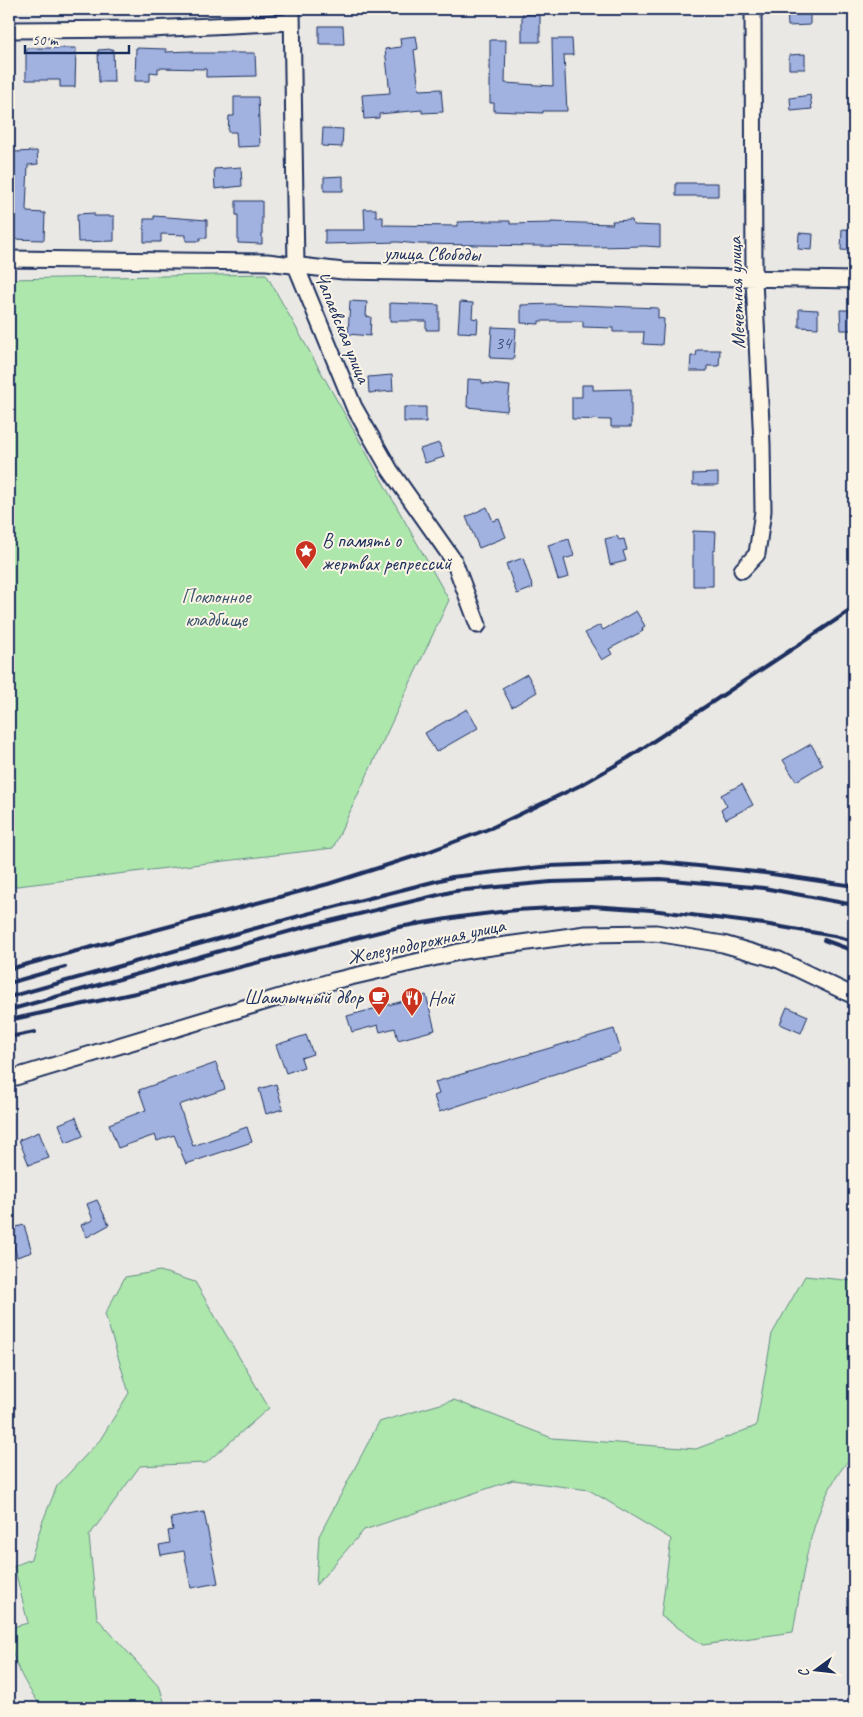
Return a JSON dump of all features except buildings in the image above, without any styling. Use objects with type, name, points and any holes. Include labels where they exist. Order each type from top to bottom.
[{"type":"street","name":"Мечетная улица","points":[[742,570],[757,554],[763,511],[762,444],[754,280],[754,9]]},
{"type":"street","points":[[9,30],[150,29],[292,16]]},
{"type":"street","name":"Чапаевская улица","points":[[292,16],[296,266],[354,407],[390,470],[454,561],[478,626]]},
{"type":"street","name":"улица Свободы","points":[[9,259],[268,262],[343,271],[754,280],[854,280]]},
{"type":"street","name":"Железнодорожная улица","points":[[9,1079],[362,974],[463,951],[586,934],[656,933],[723,944],[779,960],[854,996]]},
{"type":"green space","name":"Поклонное кладбище","points":[[266,274],[449,600],[333,848],[9,887],[9,279]]},
{"type":"green space","points":[[160,1271],[195,1282],[269,1408],[206,1463],[140,1466],[89,1536],[97,1618],[160,1688],[166,1708],[43,1708],[24,1681],[12,1650],[9,1628],[28,1623],[14,1566],[31,1559],[42,1523],[57,1486],[100,1440],[129,1393],[105,1314],[125,1277]]},
{"type":"green space","points":[[805,1276],[854,1281],[854,1454],[839,1473],[827,1493],[818,1515],[806,1561],[793,1632],[703,1645],[661,1616],[671,1539],[589,1490],[513,1480],[364,1530],[316,1585],[319,1536],[379,1422],[454,1400],[552,1438],[696,1449],[756,1426],[772,1334]]},
{"type":"railway","points":[[9,969],[328,884],[425,853],[491,828],[581,785],[628,758],[854,608]]},
{"type":"railway","points":[[9,997],[303,915],[452,877],[550,866],[660,862],[765,873],[854,886]]},
{"type":"railway","points":[[9,1010],[305,927],[455,891],[551,882],[660,879],[764,888],[854,905]]},
{"type":"railway","points":[[9,1020],[145,991],[399,927],[516,910],[591,906],[651,910],[764,924],[854,941]]},
{"type":"railway","points":[[824,940],[854,951]]},
{"type":"railway","points":[[9,983],[65,967]]},
{"type":"railway","points":[[9,1037],[35,1032]]},
{"type":"place","name":"В память о жертвах репрессий","points":[[306,570]]},
{"type":"place","name":"Шашлычный двор","points":[[379,1016]]},
{"type":"place","name":"Ной","points":[[412,1017]]}]
